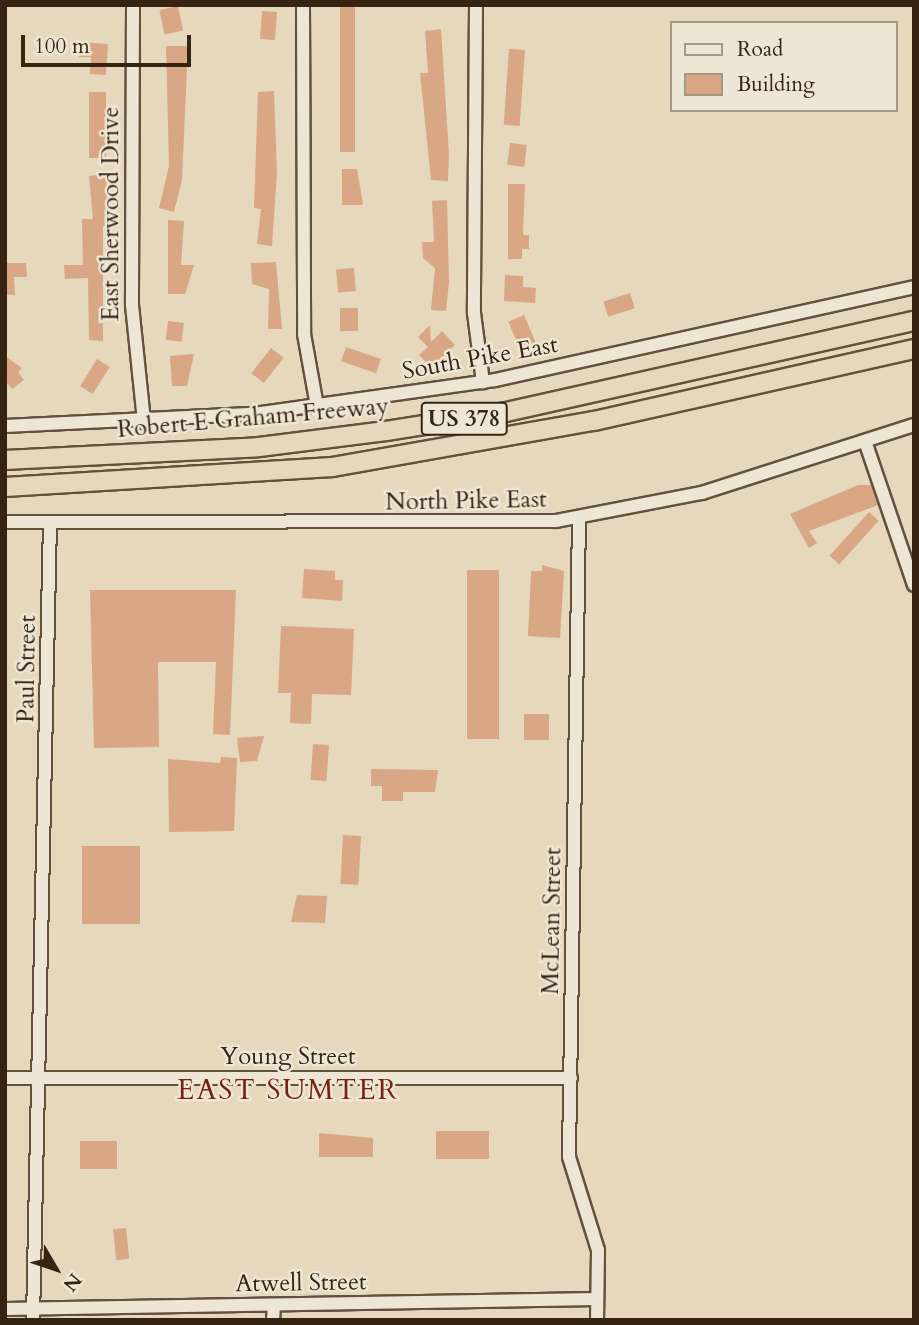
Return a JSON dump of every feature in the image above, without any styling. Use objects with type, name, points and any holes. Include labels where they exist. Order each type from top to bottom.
[{"type":"highway","name":"Robert E Graham Freeway","points":[[5,460],[246,448],[386,431],[506,412],[914,321]]},
{"type":"highway","name":"Robert E Graham Freeway","points":[[5,487],[332,467],[594,421],[914,349]]},
{"type":"street","name":"East Sherwood Drive","points":[[133,5],[132,306],[144,422]]},
{"type":"street","points":[[303,5],[303,334],[317,405]]},
{"type":"street","points":[[476,5],[474,313],[483,382]]},
{"type":"street","name":"South Pike East","points":[[5,426],[144,422],[317,405],[483,382],[914,287]]},
{"type":"street","name":"North Pike East","points":[[5,522],[579,518],[702,494],[914,425]]},
{"type":"street","points":[[865,441],[914,584]]},
{"type":"street","name":"McLean Street","points":[[579,518],[569,1157],[598,1250],[597,1320]]},
{"type":"street","name":"Paul Street","points":[[33,1314],[50,522]]},
{"type":"street","name":"Young Street","points":[[5,1078],[571,1078]]},
{"type":"street","name":"Atwell Street","points":[[5,1309],[33,1314],[274,1305],[597,1299]]},
{"type":"street","points":[[273,1320],[274,1305]]},
{"type":"building","points":[[340,5],[355,5],[355,152],[340,152]]},
{"type":"building","points":[[178,6],[183,30],[165,34],[159,10]]},
{"type":"building","points":[[262,11],[277,12],[275,40],[260,39]]},
{"type":"building","points":[[441,29],[449,155],[448,181],[431,180],[420,73],[428,73],[425,31]]},
{"type":"building","points":[[80,42],[108,44],[106,75],[90,74],[91,57],[79,57]]},
{"type":"building","points":[[166,46],[188,46],[182,180],[174,212],[159,208],[169,166]]},
{"type":"building","points":[[509,49],[525,50],[520,126],[504,125]]},
{"type":"building","points":[[274,91],[277,173],[272,246],[257,244],[261,209],[254,208],[258,92]]},
{"type":"building","points":[[89,92],[106,92],[106,158],[89,158]]},
{"type":"building","points":[[510,143],[527,145],[524,167],[507,165]]},
{"type":"building","points":[[342,169],[357,169],[363,205],[342,205]]},
{"type":"building","points":[[106,174],[109,216],[117,216],[117,226],[103,226],[103,341],[89,340],[88,278],[65,279],[64,265],[83,265],[82,219],[93,219],[89,176]]},
{"type":"building","points":[[508,184],[525,184],[523,235],[529,235],[529,249],[522,249],[522,259],[508,259]]},
{"type":"building","points":[[447,200],[449,282],[446,311],[431,310],[435,268],[423,258],[422,242],[434,242],[432,201]]},
{"type":"building","points":[[168,220],[184,221],[181,265],[194,265],[185,294],[168,294]]},
{"type":"building","points":[[276,262],[282,329],[268,329],[269,289],[252,284],[251,263]]},
{"type":"building","points":[[5,263],[26,263],[27,277],[14,277],[15,295],[5,295]]},
{"type":"building","points":[[354,268],[356,291],[338,292],[336,270]]},
{"type":"building","points":[[505,275],[523,276],[523,287],[536,288],[535,303],[504,301]]},
{"type":"building","points":[[630,293],[635,308],[608,317],[603,302]]},
{"type":"building","points":[[340,308],[358,308],[358,331],[340,331]]},
{"type":"building","points":[[524,315],[536,343],[520,349],[508,322]]},
{"type":"building","points":[[168,321],[184,323],[182,342],[166,340]]},
{"type":"building","points":[[430,325],[431,342],[442,331],[455,345],[432,368],[419,355],[428,347],[418,337]]},
{"type":"building","points":[[346,347],[381,359],[376,373],[341,361]]},
{"type":"building","points":[[271,348],[284,358],[264,383],[251,373]]},
{"type":"building","points":[[194,354],[187,386],[172,386],[170,356]]},
{"type":"building","points":[[5,356],[22,368],[18,372],[24,380],[12,389],[5,381]]},
{"type":"building","points":[[97,359],[110,367],[93,394],[80,386]]},
{"type":"building","points":[[858,485],[871,485],[878,505],[809,531],[817,543],[809,548],[790,514]]},
{"type":"building","points":[[869,512],[879,521],[839,565],[830,556]]},
{"type":"building","points":[[542,565],[564,571],[560,638],[528,636],[531,571],[542,571]]},
{"type":"building","points":[[304,569],[335,571],[335,580],[343,580],[342,601],[302,598]]},
{"type":"building","points":[[467,570],[499,570],[499,739],[467,739]]},
{"type":"building","points":[[90,590],[236,590],[230,735],[213,734],[216,662],[158,662],[159,747],[94,748]]},
{"type":"building","points":[[281,626],[354,629],[351,695],[312,694],[311,724],[290,723],[291,693],[278,693]]},
{"type":"building","points":[[524,714],[549,714],[549,740],[524,740]]},
{"type":"building","points":[[264,736],[257,761],[240,762],[237,738]]},
{"type":"building","points":[[313,744],[329,745],[326,781],[310,780]]},
{"type":"building","points":[[221,757],[237,758],[234,831],[169,832],[168,759],[220,763]]},
{"type":"building","points":[[371,769],[438,770],[435,792],[403,792],[403,801],[382,801],[382,786],[371,786]]},
{"type":"building","points":[[343,835],[361,836],[358,885],[340,884]]},
{"type":"building","points":[[82,846],[140,846],[140,924],[82,924]]},
{"type":"building","points":[[297,895],[327,896],[325,923],[291,922]]},
{"type":"building","points":[[436,1131],[489,1131],[489,1159],[436,1159]]},
{"type":"building","points":[[319,1133],[373,1138],[373,1157],[319,1157]]},
{"type":"building","points":[[80,1141],[117,1141],[117,1169],[80,1169]]},
{"type":"building","points":[[126,1228],[129,1259],[116,1260],[113,1229]]},
{"type":"district","name":"EAST SUMTER","points":[[288,1090]]}]
